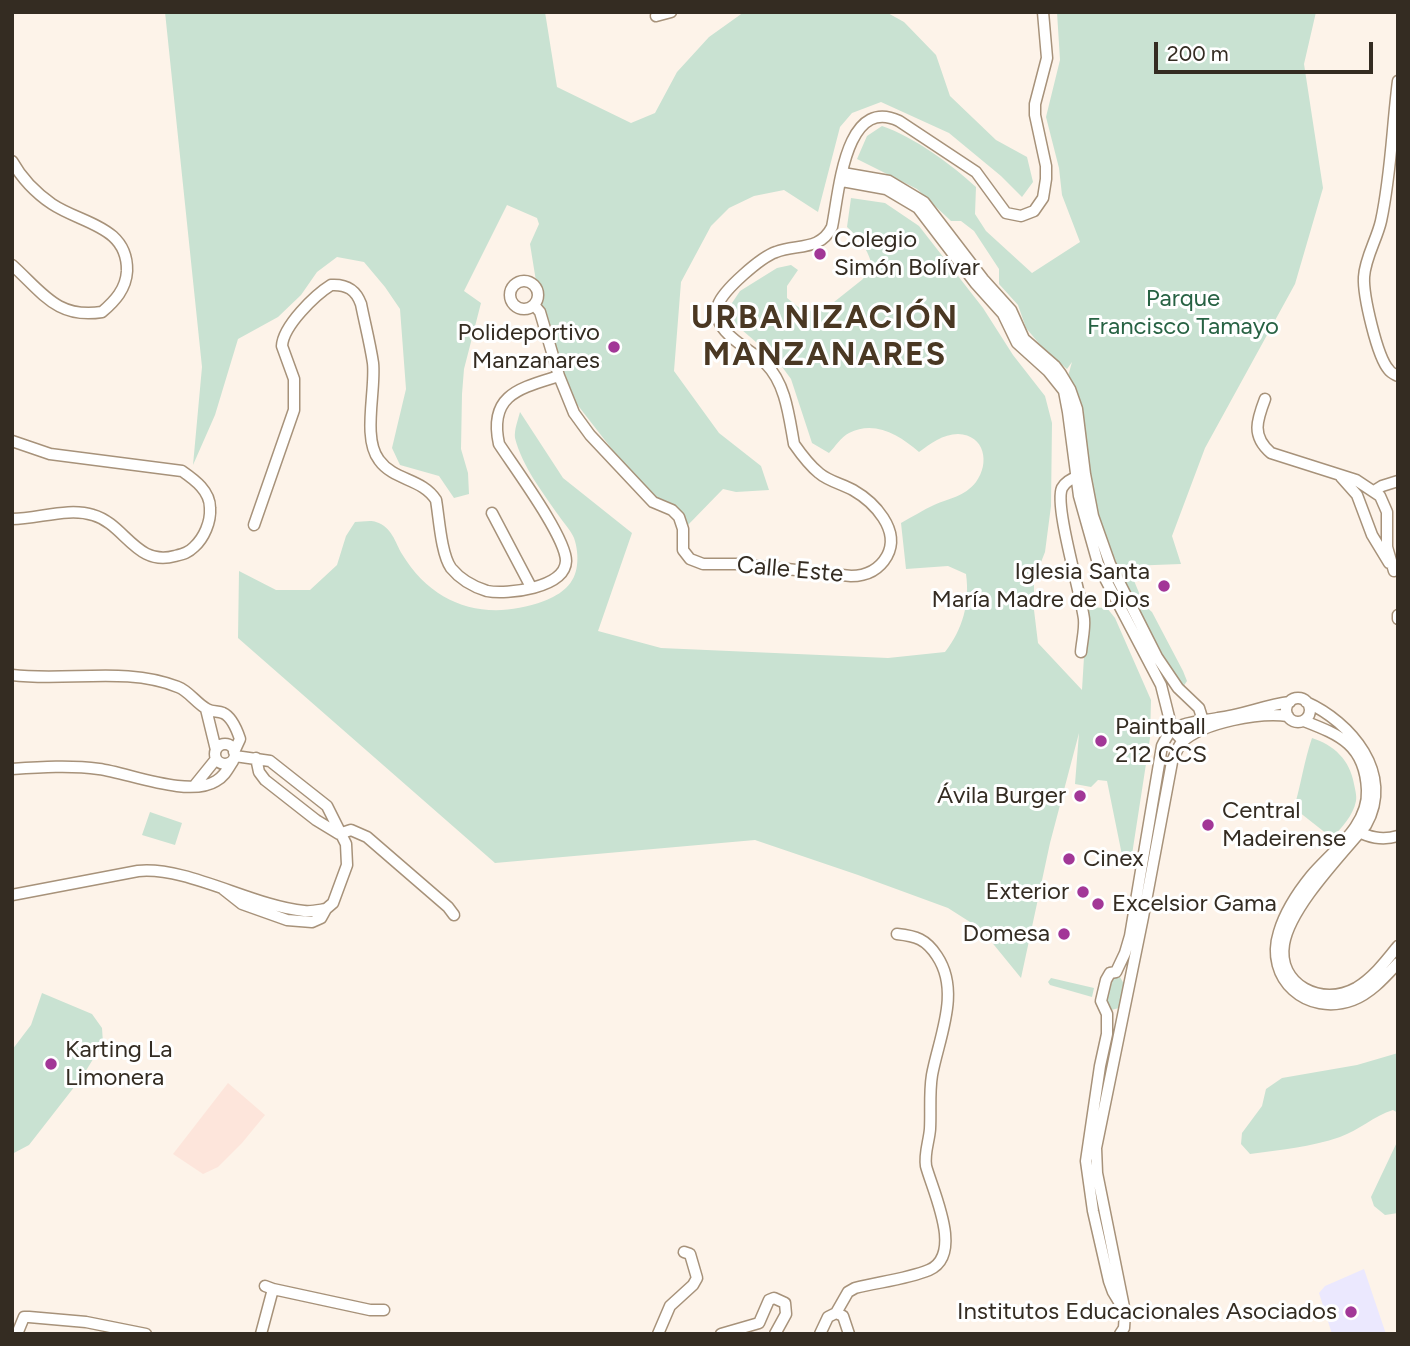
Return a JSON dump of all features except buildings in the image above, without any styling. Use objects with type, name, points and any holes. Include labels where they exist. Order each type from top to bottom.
[{"type":"street","points":[[656,16],[671,12]]},
{"type":"street","points":[[1044,12],[1047,58],[1035,104],[1035,115],[1046,166],[1046,179],[1043,198],[1034,211],[1021,216],[1006,213],[1000,208],[984,180],[969,166],[930,144],[905,124],[888,116],[869,120],[856,132],[848,150],[842,177],[861,180],[892,192],[918,208],[976,284],[997,306],[1017,343],[1048,371],[1064,391],[1080,476],[1084,520],[1099,567],[1161,685],[1172,729],[1183,741]]},
{"type":"street","points":[[1398,81],[1381,222],[1364,273],[1371,323],[1383,362],[1388,370],[1398,376]]},
{"type":"street","points":[[12,161],[19,174],[50,203],[113,235],[122,246],[127,259],[127,276],[121,291],[102,312],[76,313],[63,310],[52,302],[12,265]]},
{"type":"street","name":"Calle Este","points":[[534,305],[540,312],[559,376],[574,413],[585,430],[653,502],[672,510],[679,517],[684,529],[682,550],[694,562],[863,575],[875,570],[888,555],[890,533],[885,520],[863,497],[822,476],[804,457],[794,444],[778,378],[759,358],[727,333],[719,321],[717,309],[728,288],[773,253],[816,244],[825,238],[832,228],[842,177]]},
{"type":"street","points":[[254,525],[295,410],[295,386],[282,340],[292,323],[331,285],[344,286],[358,295],[373,365],[372,439],[378,459],[392,472],[431,492],[436,500],[449,564],[473,585],[496,592],[531,587],[554,580],[563,571],[566,559],[560,540],[499,444],[498,419],[500,407],[511,393],[559,376]]},
{"type":"street","points":[[1265,399],[1256,426],[1259,440],[1264,447],[1279,456],[1356,480],[1383,500],[1392,531],[1387,547],[1396,573]]},
{"type":"street","points":[[12,441],[50,454],[182,471],[199,482],[210,507],[205,533],[197,544],[188,553],[170,558],[152,558],[94,515],[76,513],[12,519]]},
{"type":"street","points":[[1336,473],[1357,495],[1378,548],[1396,573]]},
{"type":"street","points":[[1080,476],[1065,484],[1061,490],[1061,498],[1084,621],[1082,652]]},
{"type":"street","points":[[1080,476],[1098,534],[1122,590],[1162,666],[1178,688],[1199,708],[1204,724]]},
{"type":"street","points":[[1357,495],[1363,489],[1374,491],[1398,481]]},
{"type":"street","points":[[492,513],[531,587]]},
{"type":"street","points":[[1367,521],[1381,521],[1387,515]]},
{"type":"street","points":[[12,675],[153,679],[182,688],[206,709],[226,714],[240,739],[226,773],[214,783],[182,787],[91,768],[12,769]]},
{"type":"street","points":[[1120,1334],[1124,1328],[1125,1311],[1096,1161],[1098,1130],[1168,779],[1175,753],[1183,741],[1204,724],[1217,719],[1296,699],[1331,714],[1353,734],[1365,752],[1375,792],[1370,819],[1309,878],[1286,915],[1276,943],[1277,965],[1281,976],[1295,992],[1327,1005],[1363,995],[1398,962]]},
{"type":"street","points":[[1288,716],[1287,708],[1290,702]]},
{"type":"street","points":[[1304,721],[1310,714],[1306,702]]},
{"type":"street","points":[[12,895],[158,870],[223,889],[242,904],[287,920],[312,922],[321,918],[326,909],[334,903],[347,865],[346,844],[339,834],[334,817],[327,806],[270,761],[234,756],[224,764],[216,755],[206,709]]},
{"type":"street","points":[[1172,729],[1263,714],[1288,716],[1295,722],[1304,721],[1344,738],[1352,746],[1361,763],[1367,789],[1367,804],[1357,831],[1303,902],[1293,920],[1284,944],[1284,966],[1289,975],[1304,989],[1318,995],[1334,995],[1356,988],[1381,966],[1398,946]]},
{"type":"street","points":[[1116,972],[1130,936],[1162,746],[1172,729]]},
{"type":"street","points":[[195,785],[226,745],[234,756]]},
{"type":"street","points":[[256,758],[259,772],[265,780],[316,820],[339,834],[351,830],[367,837],[454,915]]},
{"type":"street","points":[[1357,831],[1386,840],[1398,836]]},
{"type":"street","points":[[820,1334],[828,1317],[836,1313],[848,1292],[931,1269],[943,1258],[946,1245],[946,1233],[925,1156],[930,1129],[932,1078],[947,1008],[946,971],[926,942],[916,936],[897,934]]},
{"type":"street","points":[[1125,1311],[1112,1292],[1109,1281],[1093,1211],[1086,1161],[1107,1034],[1108,1019],[1101,1001],[1106,980],[1110,973],[1116,972],[1127,977],[1131,975]]},
{"type":"street","points":[[1105,1009],[1116,1014],[1123,1012]]},
{"type":"street","points":[[658,1334],[670,1306],[697,1278],[690,1254],[684,1252]]},
{"type":"street","points":[[261,1334],[269,1288],[370,1310],[384,1310]]},
{"type":"street","points":[[721,1334],[759,1323],[769,1300],[774,1298],[785,1303],[786,1314],[775,1334]]},
{"type":"street","points":[[836,1313],[843,1316],[849,1334]]},
{"type":"street","points":[[17,1334],[24,1317],[29,1317],[86,1322],[146,1334]]},
{"type":"shaded area","points":[[228,1083],[265,1115],[218,1167],[203,1174],[173,1154]]},
{"type":"shaded area","name":"Institutos Educacionales Asociados","points":[[1364,1269],[1386,1334],[1332,1334],[1319,1293],[1325,1286]]},
{"type":"green space","points":[[165,12],[545,12],[557,87],[631,123],[655,113],[677,72],[709,37],[744,12],[886,12],[904,22],[936,55],[950,96],[996,140],[1027,157],[1033,182],[1022,197],[949,133],[881,102],[852,113],[840,127],[818,212],[784,190],[754,196],[729,208],[711,226],[681,282],[674,371],[719,433],[761,466],[769,490],[736,492],[723,489],[686,527],[672,510],[653,502],[562,385],[540,306],[530,244],[539,224],[537,218],[507,205],[464,291],[481,303],[464,369],[462,394],[461,449],[468,473],[469,494],[454,498],[439,476],[400,465],[392,448],[406,389],[400,309],[364,262],[337,257],[317,272],[301,295],[278,317],[238,339],[215,415],[193,465],[202,367]]},
{"type":"green space","name":"Parque Francisco Tamayo","points":[[1057,12],[1316,12],[1304,64],[1323,188],[1295,284],[1205,448],[1172,536],[1181,564],[1128,566],[1144,605],[1152,612],[1183,671],[1187,681],[1181,690],[1172,688],[1100,539],[1073,388],[1068,376],[1072,362],[1067,369],[1042,347],[1026,328],[1018,305],[999,284],[999,269],[974,231],[961,221],[951,221],[917,189],[857,159],[867,136],[882,126],[932,152],[976,187],[975,214],[986,231],[1032,273],[1080,242],[1062,195],[1059,168],[1046,117],[1060,60]]},
{"type":"green space","points":[[851,198],[885,203],[919,226],[983,308],[1013,355],[1045,396],[1052,423],[1051,506],[1045,552],[1034,580],[1038,643],[1082,690],[1087,607],[1107,608],[1115,618],[1151,700],[1150,738],[1131,861],[1123,860],[1107,781],[1098,780],[1091,787],[1075,784],[1079,733],[1050,843],[1021,978],[981,929],[948,908],[755,840],[495,863],[238,638],[239,571],[276,590],[310,590],[337,565],[346,536],[355,522],[374,521],[386,527],[415,572],[430,587],[446,598],[464,605],[502,610],[544,601],[562,592],[576,572],[576,544],[540,489],[518,448],[515,438],[520,412],[563,478],[632,533],[598,631],[661,648],[888,658],[945,652],[964,615],[966,574],[948,566],[906,569],[901,523],[962,494],[976,482],[984,459],[979,445],[967,436],[952,434],[919,452],[895,435],[868,428],[846,435],[829,453],[812,443],[791,379],[777,360],[735,324],[730,313],[732,303],[740,291],[777,268],[791,265],[798,270],[787,286],[787,298],[802,310],[814,311],[829,306],[863,279],[871,262],[862,243],[847,227]]},
{"type":"green space","points":[[1312,738],[1334,749],[1345,761],[1355,790],[1356,801],[1352,812],[1332,838],[1294,808]]},
{"type":"green space","points":[[150,812],[182,823],[175,845],[142,835]]},
{"type":"green space","points":[[1120,977],[1124,984],[1119,1008],[1111,1010],[1105,1007],[1109,980]]},
{"type":"green space","points":[[1051,978],[1094,988],[1092,997],[1050,985],[1048,982]]},
{"type":"green space","name":"Karting La Limonera","points":[[42,993],[92,1014],[102,1028],[103,1043],[82,1077],[29,1145],[12,1154],[12,1050],[31,1025]]},
{"type":"green space","points":[[1398,1053],[1398,1113],[1393,1110],[1340,1137],[1307,1146],[1250,1154],[1241,1144],[1242,1133],[1262,1106],[1266,1089],[1282,1078],[1357,1065]]},
{"type":"green space","points":[[1398,1140],[1398,1213],[1385,1215],[1374,1206],[1371,1197]]},
{"type":"place","name":"Colegio Simón Bolívar","points":[[820,254]]},
{"type":"place","name":"Polideportivo Manzanares","points":[[614,347]]},
{"type":"place","name":"Iglesia Santa María Madre de Dios","points":[[1164,586]]},
{"type":"place","name":"Paintball 212 CCS","points":[[1101,741]]},
{"type":"place","name":"Ávila Burger","points":[[1080,796]]},
{"type":"place","name":"Central Madeirense","points":[[1208,825]]},
{"type":"place","name":"Cinex","points":[[1069,859]]},
{"type":"place","name":"Exterior","points":[[1083,892]]},
{"type":"place","name":"Excelsior Gama","points":[[1098,904]]},
{"type":"place","name":"Domesa","points":[[1064,934]]},
{"type":"place","name":"Karting La Limonera","points":[[51,1064]]},
{"type":"place","name":"Institutos Educacionales Asociados","points":[[1351,1312]]},
{"type":"district","name":"URBANIZACIÓN MANZANARES","points":[[825,338]]}]
